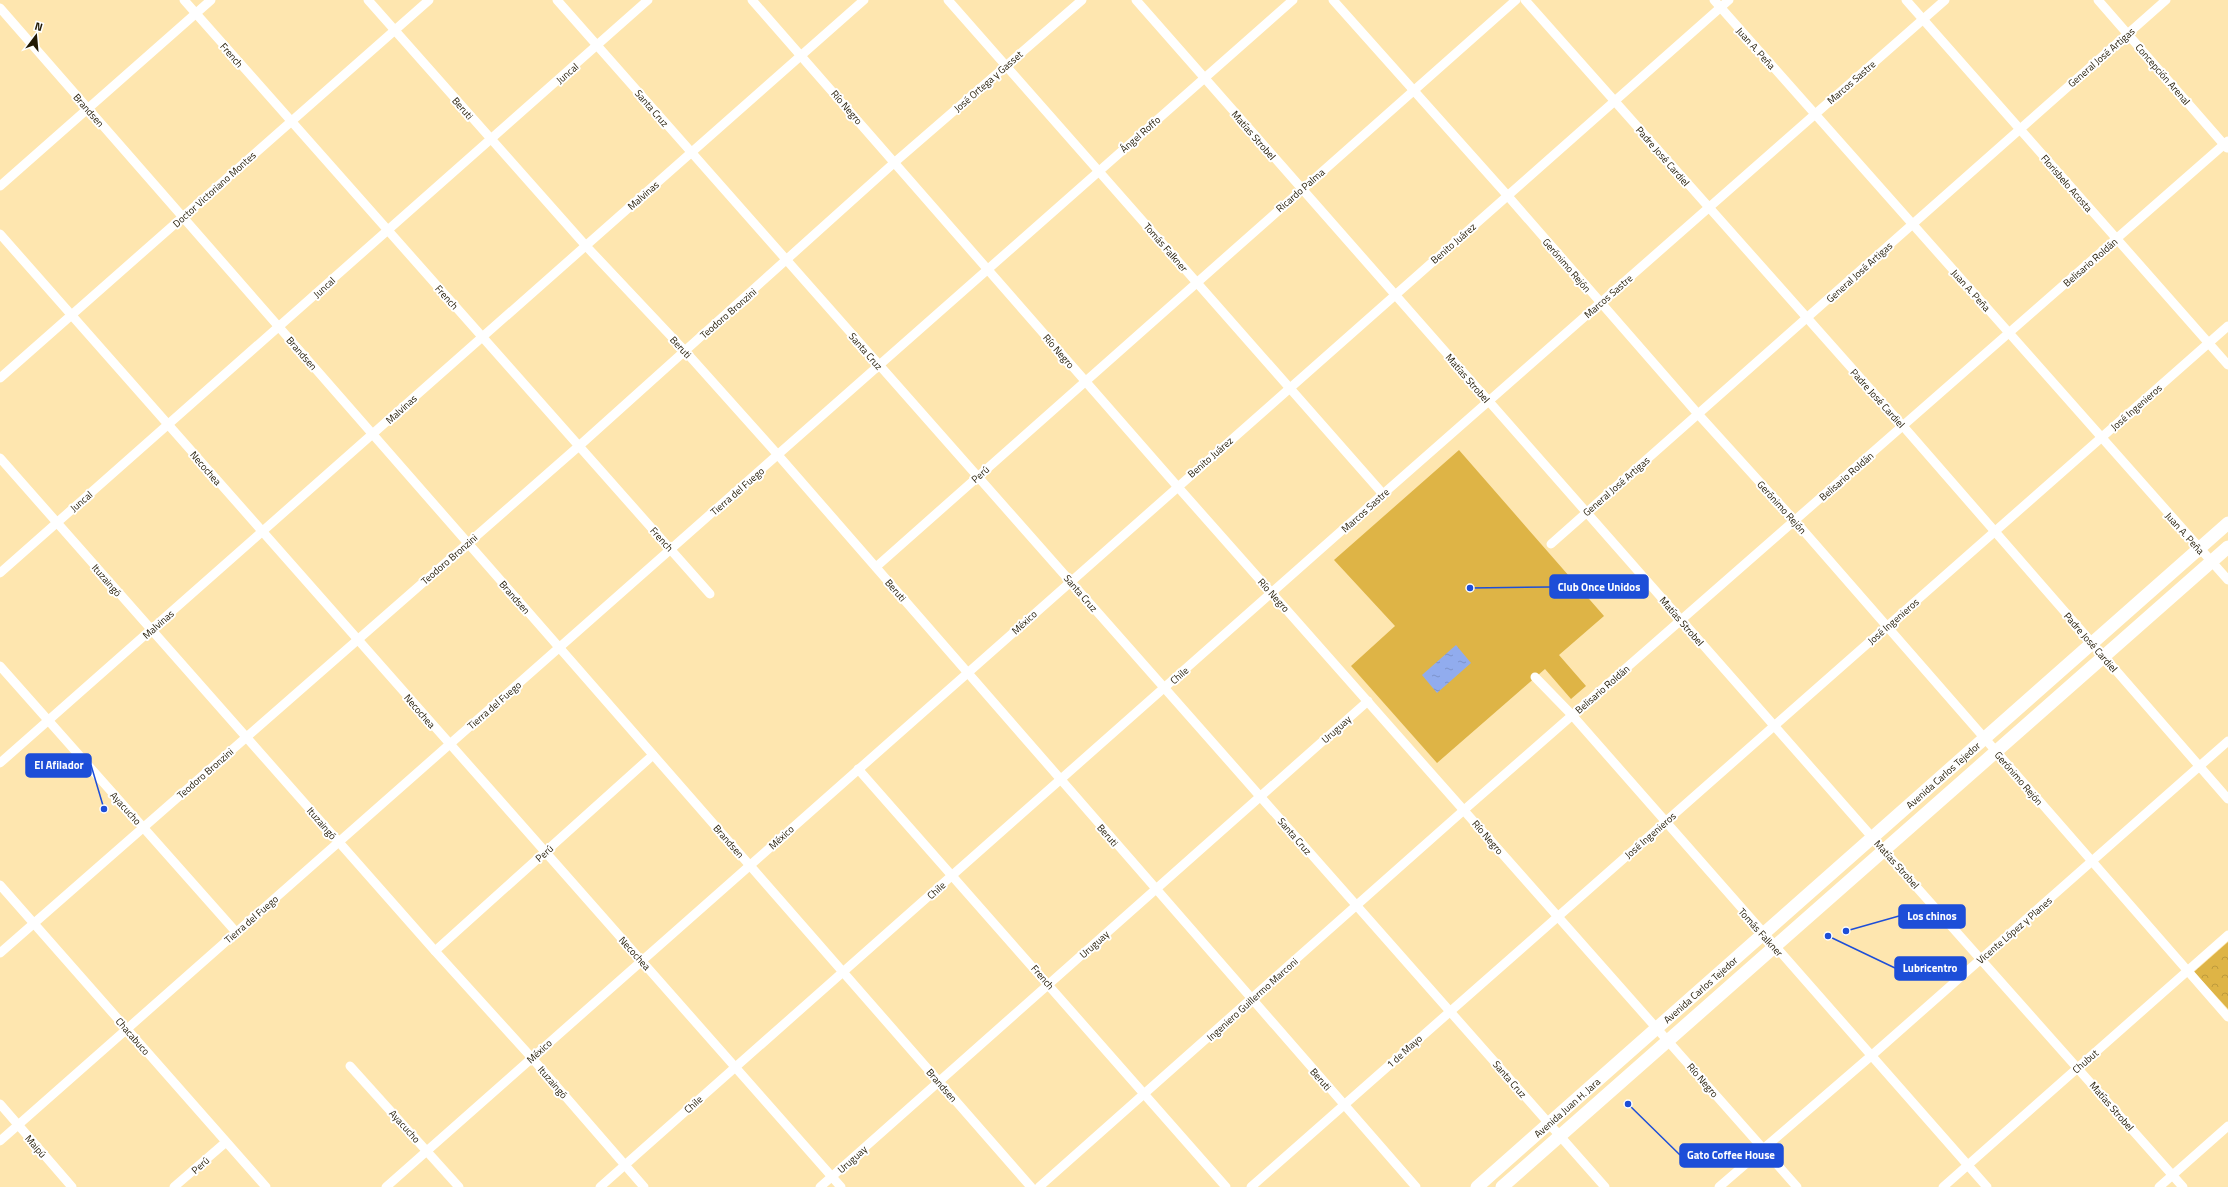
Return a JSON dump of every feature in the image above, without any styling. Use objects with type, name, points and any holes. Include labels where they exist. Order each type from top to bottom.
[{"type":"main road","name":"Avenida Carlos Tejedor","points":[[1658,1027],[2228,523]]},
{"type":"main road","name":"Avenida Carlos Tejedor","points":[[1669,1040],[2228,547]]},
{"type":"main road","name":"Avenida Juan H. Jara","points":[[1477,1187],[1658,1027]]},
{"type":"main road","name":"Avenida Juan H. Jara","points":[[1502,1187],[1669,1040]]},
{"type":"street","name":"French","points":[[184,0],[710,594]]},
{"type":"street","points":[[0,186],[211,0]]},
{"type":"street","name":"Beruti","points":[[368,0],[586,246],[685,351],[778,455],[1155,890],[1416,1187]]},
{"type":"street","name":"Doctor Victoriano Montes","points":[[0,378],[429,0]]},
{"type":"street","name":"Santa Cruz","points":[[557,0],[1605,1187]]},
{"type":"street","name":"Juncal","points":[[0,573],[598,46],[648,0]]},
{"type":"street","name":"Río Negro","points":[[752,0],[1177,486],[1557,916],[1658,1027],[1797,1187]]},
{"type":"street","name":"Malvinas","points":[[0,763],[864,0]]},
{"type":"street","name":"Tomás Falkner","points":[[948,0],[1383,494]]},
{"type":"street","name":"José Ortega y Gasset","points":[[895,162],[1082,0]]},
{"type":"street","name":"Matías Strobel","points":[[1136,0],[1872,838],[1982,958],[2184,1187]]},
{"type":"street","name":"Ángel Roffo","points":[[988,269],[1293,0]]},
{"type":"street","name":"Gerónimo Rejón","points":[[1333,0],[1507,195],[1698,414],[1795,521],[1886,628],[2228,1017]]},
{"type":"street","name":"Ricardo Palma","points":[[1085,381],[1516,0]]},
{"type":"street","name":"Padre José Cardiel","points":[[1525,0],[1615,100],[1806,319],[1903,426],[2091,644],[2228,799]]},
{"type":"street","name":"Juan A. Peña","points":[[1714,0],[2228,580]]},
{"type":"street","name":"Benito Juárez","points":[[1177,486],[1729,0]]},
{"type":"street","name":"Florisbelo Acosta","points":[[1906,0],[2228,365]]},
{"type":"street","name":"Marcos Sastre","points":[[1272,592],[1945,0]]},
{"type":"street","name":"Concepción Arenal","points":[[2098,0],[2227,144]]},
{"type":"street","name":"General José Artigas","points":[[1551,544],[2166,0]]},
{"type":"street","name":"Brandsen","points":[[0,8],[1031,1187]]},
{"type":"street","name":"Belisario Roldán","points":[[1464,810],[2008,333],[2227,144]]},
{"type":"street","name":"Teodoro Bronzini","points":[[0,953],[579,446],[895,162]]},
{"type":"street","name":"Necochea","points":[[0,234],[841,1187]]},
{"type":"street","name":"Tierra del Fuego","points":[[0,1141],[988,269]]},
{"type":"street","name":"José Ingenieros","points":[[1557,916],[1665,823],[2228,326]]},
{"type":"street","name":"Perú","points":[[876,567],[1085,381]]},
{"type":"street","name":"Ituzaingó","points":[[0,458],[435,951],[532,1058],[644,1187]]},
{"type":"street","name":"México","points":[[386,1187],[1177,486]]},
{"type":"street","name":"Chile","points":[[600,1187],[1272,592]]},
{"type":"street","name":"Ayacucho","points":[[0,666],[236,932]]},
{"type":"street","name":"Tomás Falkner","points":[[1535,677],[1572,716],[1987,1187]]},
{"type":"street","name":"Uruguay","points":[[820,1187],[1368,701]]},
{"type":"street","name":"Vicente López y Planes","points":[[1719,1187],[1871,1056],[2228,741]]},
{"type":"street","name":"Perú","points":[[435,951],[653,755]]},
{"type":"street","name":"French","points":[[858,769],[1049,984],[1226,1187]]},
{"type":"street","name":"Ingeniero Guillermo Marconi","points":[[1039,1187],[1464,810]]},
{"type":"street","name":"Chacabuco","points":[[0,885],[266,1187]]},
{"type":"street","name":"1 de Mayo","points":[[1251,1187],[1557,916]]},
{"type":"street","name":"Chubut","points":[[1943,1187],[2228,935]]},
{"type":"street","name":"Ayacucho","points":[[350,1066],[459,1187]]},
{"type":"street","name":"Maipú","points":[[0,1104],[72,1187]]},
{"type":"street","points":[[2159,1187],[2228,1126]]},
{"type":"street","name":"Perú","points":[[174,1187],[226,1142]]},
{"type":"green space","points":[[1459,450],[1604,616],[1559,655],[1586,686],[1571,699],[1545,669],[1437,763],[1351,666],[1395,626],[1334,560]]},
{"type":"green space","points":[[2228,942],[2228,1009],[2194,972]]},
{"type":"water","points":[[1456,645],[1471,663],[1437,693],[1422,675]]},
{"type":"place","name":"Club Once Unidos","points":[[1470,588]]},
{"type":"place","name":"El Afilador","points":[[104,809]]},
{"type":"place","name":"Los chinos","points":[[1846,931]]},
{"type":"place","name":"Lubricentro","points":[[1828,936]]},
{"type":"place","name":"Gato Coffee House","points":[[1628,1104]]}]
